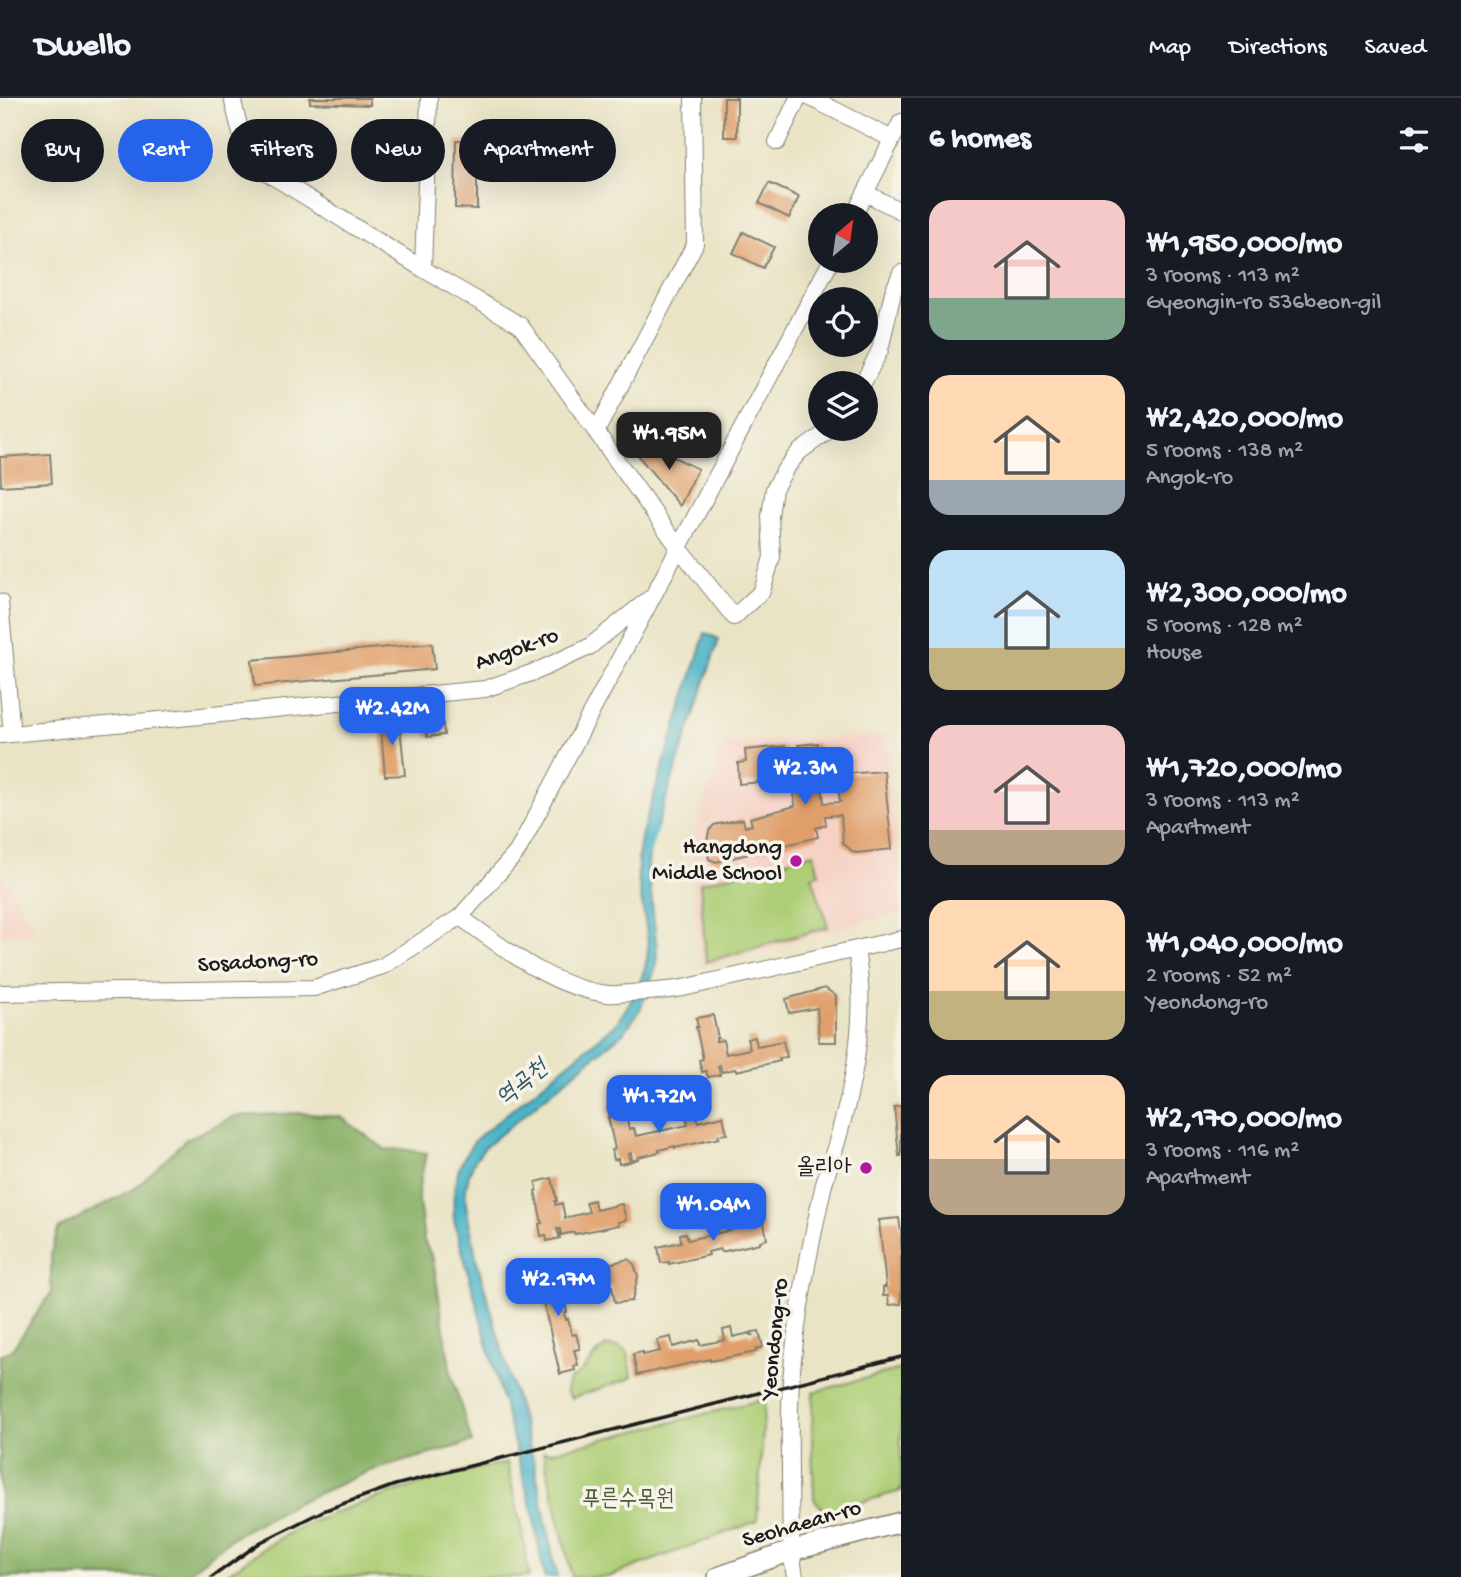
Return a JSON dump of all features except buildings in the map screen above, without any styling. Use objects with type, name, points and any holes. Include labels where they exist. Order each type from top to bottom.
[{"type":"main road","name":"Seohaean-ro","points":[[718,1577],[791,1551],[901,1522]]},
{"type":"street","points":[[232,98],[248,161],[423,269],[520,325],[679,548],[734,617],[762,591],[772,557],[770,516],[774,489],[799,452],[814,441]]},
{"type":"street","points":[[423,269],[429,98]]},
{"type":"street","points":[[596,432],[695,244],[693,98]]},
{"type":"street","points":[[776,142],[798,98]]},
{"type":"street","points":[[811,98],[892,139]]},
{"type":"street","points":[[860,203],[901,122]]},
{"type":"street","points":[[865,193],[901,211]]},
{"type":"street","name":"Angok-ro","points":[[6,735],[485,689],[537,671],[589,647],[654,594],[825,273]]},
{"type":"street","points":[[869,371],[880,350],[893,292],[901,273]]},
{"type":"street","name":"Sosadong-ro","points":[[0,993],[314,988],[383,966],[460,917],[517,852],[654,594]]},
{"type":"street","points":[[0,602],[6,735]]},
{"type":"street","points":[[460,917],[515,956],[543,972],[570,985],[608,994],[683,988],[901,939]]},
{"type":"street","name":"Yeondong-ro","points":[[795,1577],[791,1551],[791,1385],[796,1330],[824,1187],[841,1130],[857,1051],[860,972],[856,950]]},
{"type":"shaded area","name":"Hangdong Middle School","points":[[888,735],[901,912],[701,967],[693,885],[693,838],[720,751],[730,742]]},
{"type":"shaded area","points":[[0,874],[34,926],[33,934],[0,936]]},
{"type":"green space","points":[[814,853],[819,874],[812,876],[828,927],[706,962],[700,883]]},
{"type":"green space","points":[[301,1113],[341,1117],[386,1150],[402,1149],[426,1153],[418,1193],[424,1241],[433,1259],[451,1374],[472,1442],[370,1471],[296,1503],[234,1536],[183,1577],[0,1577],[0,1355],[11,1351],[51,1293],[51,1255],[58,1229],[137,1187],[185,1140],[235,1116]]},
{"type":"green space","points":[[606,1346],[619,1347],[628,1353],[632,1376],[572,1398],[567,1390],[569,1380],[580,1373]]},
{"type":"green space","points":[[901,1369],[901,1491],[826,1512],[814,1499],[813,1392]]},
{"type":"green space","name":"푸른수목원","points":[[765,1399],[757,1521],[608,1577],[572,1577],[543,1451],[551,1452]]},
{"type":"green space","name":"푸른수목원","points":[[507,1463],[529,1577],[222,1577],[280,1538],[329,1515],[439,1478]]},
{"type":"water","points":[[705,633],[719,639],[650,847],[648,865],[657,950],[656,966],[640,1010],[624,1032],[485,1147],[475,1160],[466,1189],[466,1205],[477,1261],[534,1462],[557,1577],[544,1577],[533,1514],[454,1220],[456,1177],[463,1158],[476,1139],[615,1025],[638,987],[648,946],[638,876],[642,833]]},
{"type":"waterway","name":"역곡천","points":[[648,855],[656,829]]},
{"type":"railway","points":[[212,1577],[261,1542],[323,1511],[395,1485],[901,1357]]},
{"type":"place","name":"Hangdong Middle School","points":[[796,861]]},
{"type":"place","name":"올리아","points":[[866,1168]]}]
